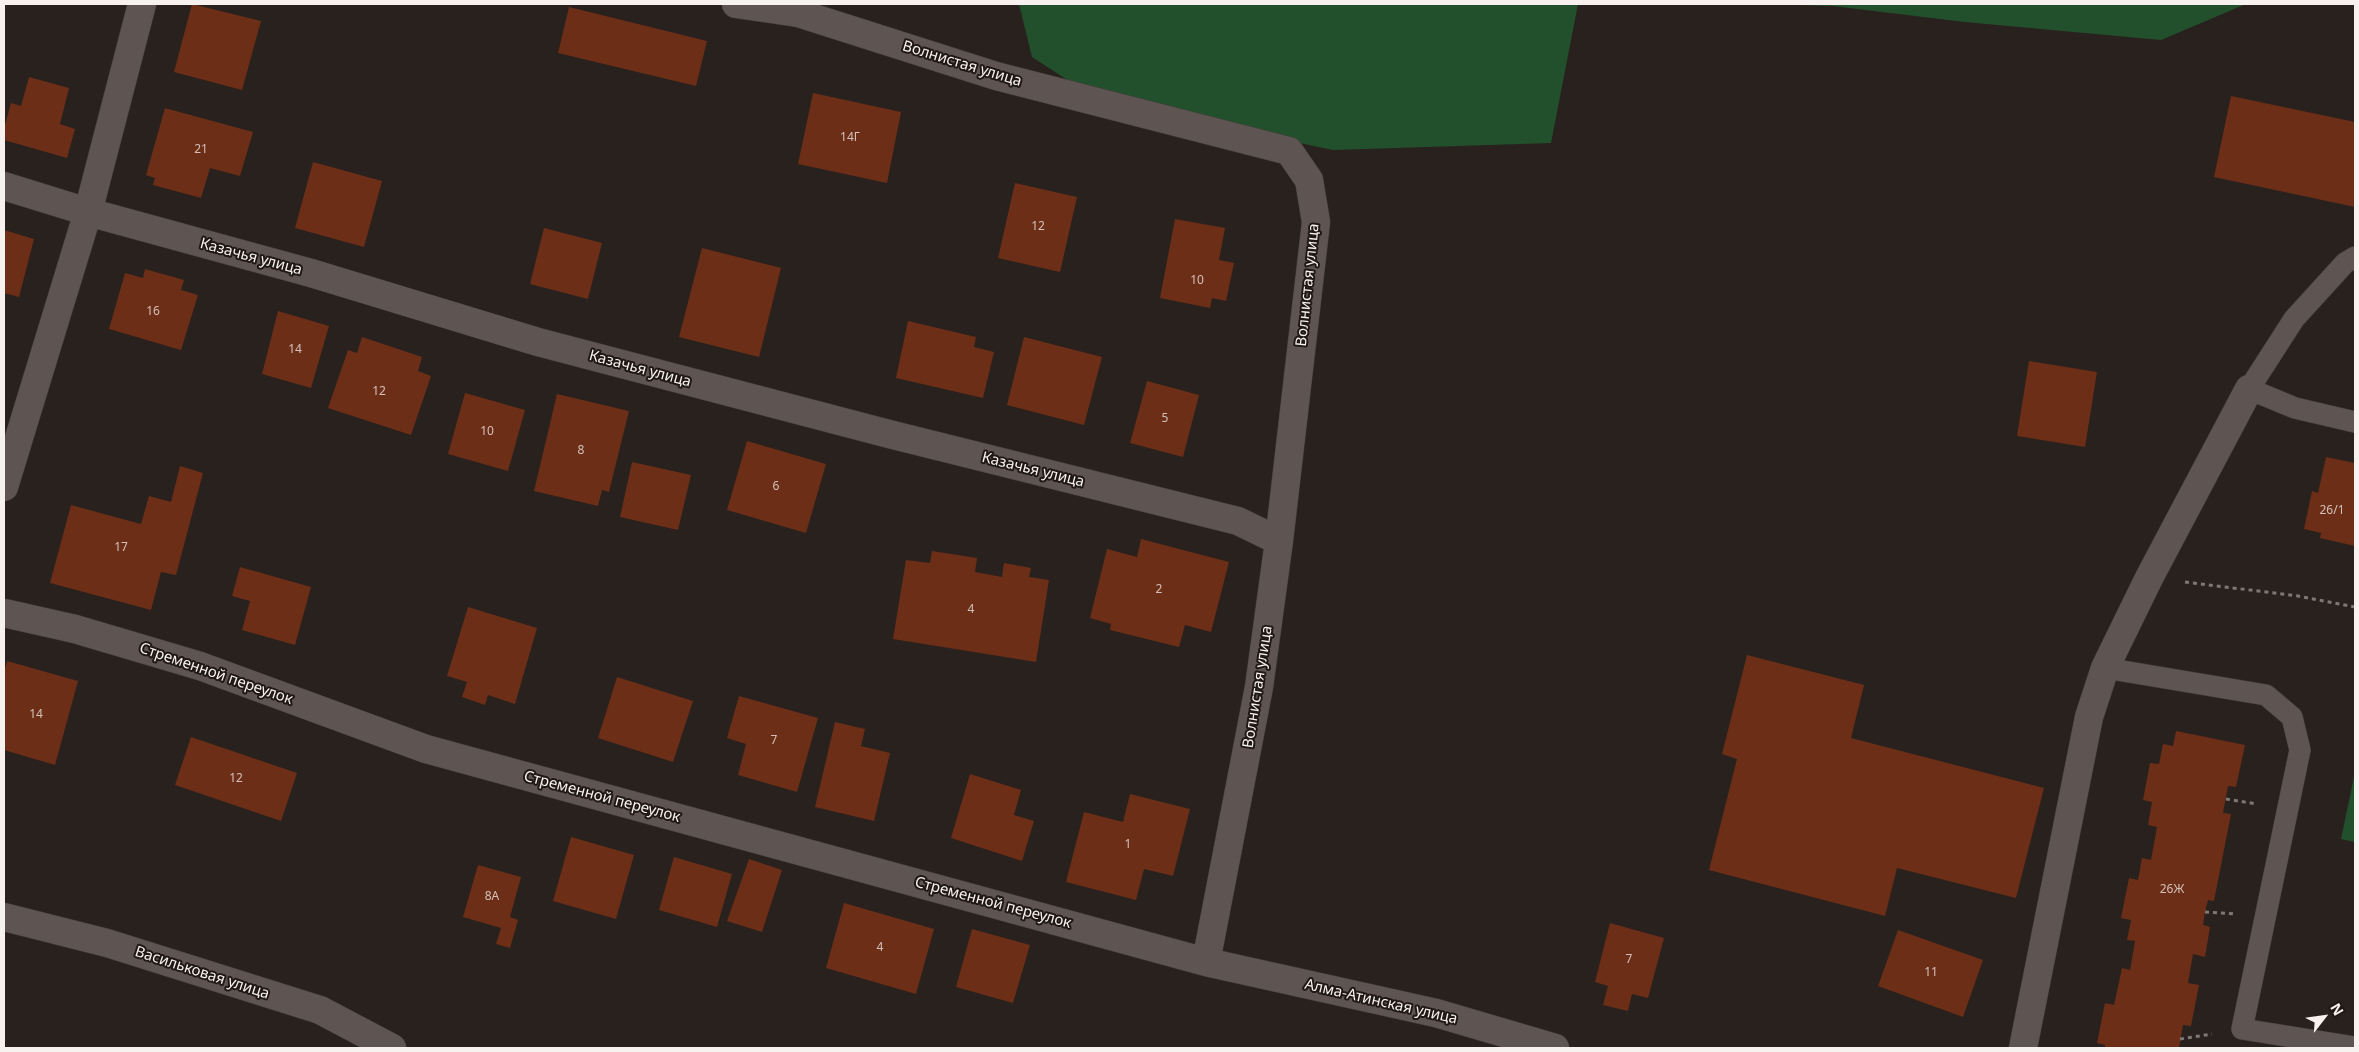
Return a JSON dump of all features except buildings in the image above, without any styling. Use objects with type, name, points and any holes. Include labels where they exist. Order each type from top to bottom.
[{"type":"street","points":[[4,487],[88,212],[142,4]]},
{"type":"street","name":"Волнистая улица","points":[[736,4],[798,13],[996,76],[1289,151],[1310,180],[1316,222],[1280,541],[1259,687],[1206,962]]},
{"type":"street","name":"Казачья улица","points":[[4,186],[88,212],[311,273],[538,342],[889,434],[1238,521],[1280,541]]},
{"type":"street","points":[[2023,1048],[2087,726],[2105,668],[2149,578],[2249,389]]},
{"type":"street","name":"Стременной переулок","points":[[4,613],[75,629],[200,666],[426,749],[1206,962]]},
{"type":"street","name":"Васильковая улица","points":[[4,918],[107,943],[320,1010],[392,1048]]},
{"type":"street","name":"Алма-Атинская улица","points":[[1206,962],[1436,1013],[1555,1048]]},
{"type":"lane","points":[[2355,257],[2345,263],[2294,320],[2249,389],[2295,408],[2355,422]]},
{"type":"lane","points":[[2105,668],[2266,695],[2292,718],[2300,750],[2242,1029],[2355,1047]]},
{"type":"path","points":[[2149,578],[2298,596],[2355,607]]},
{"type":"green space","points":[[1019,4],[1578,4],[1551,143],[1333,150],[1100,101],[1032,57]]},
{"type":"green space","points":[[1768,4],[2246,4],[2161,40],[1965,22],[1833,6]]},
{"type":"green space","points":[[2355,772],[2355,842],[2341,839]]}]
